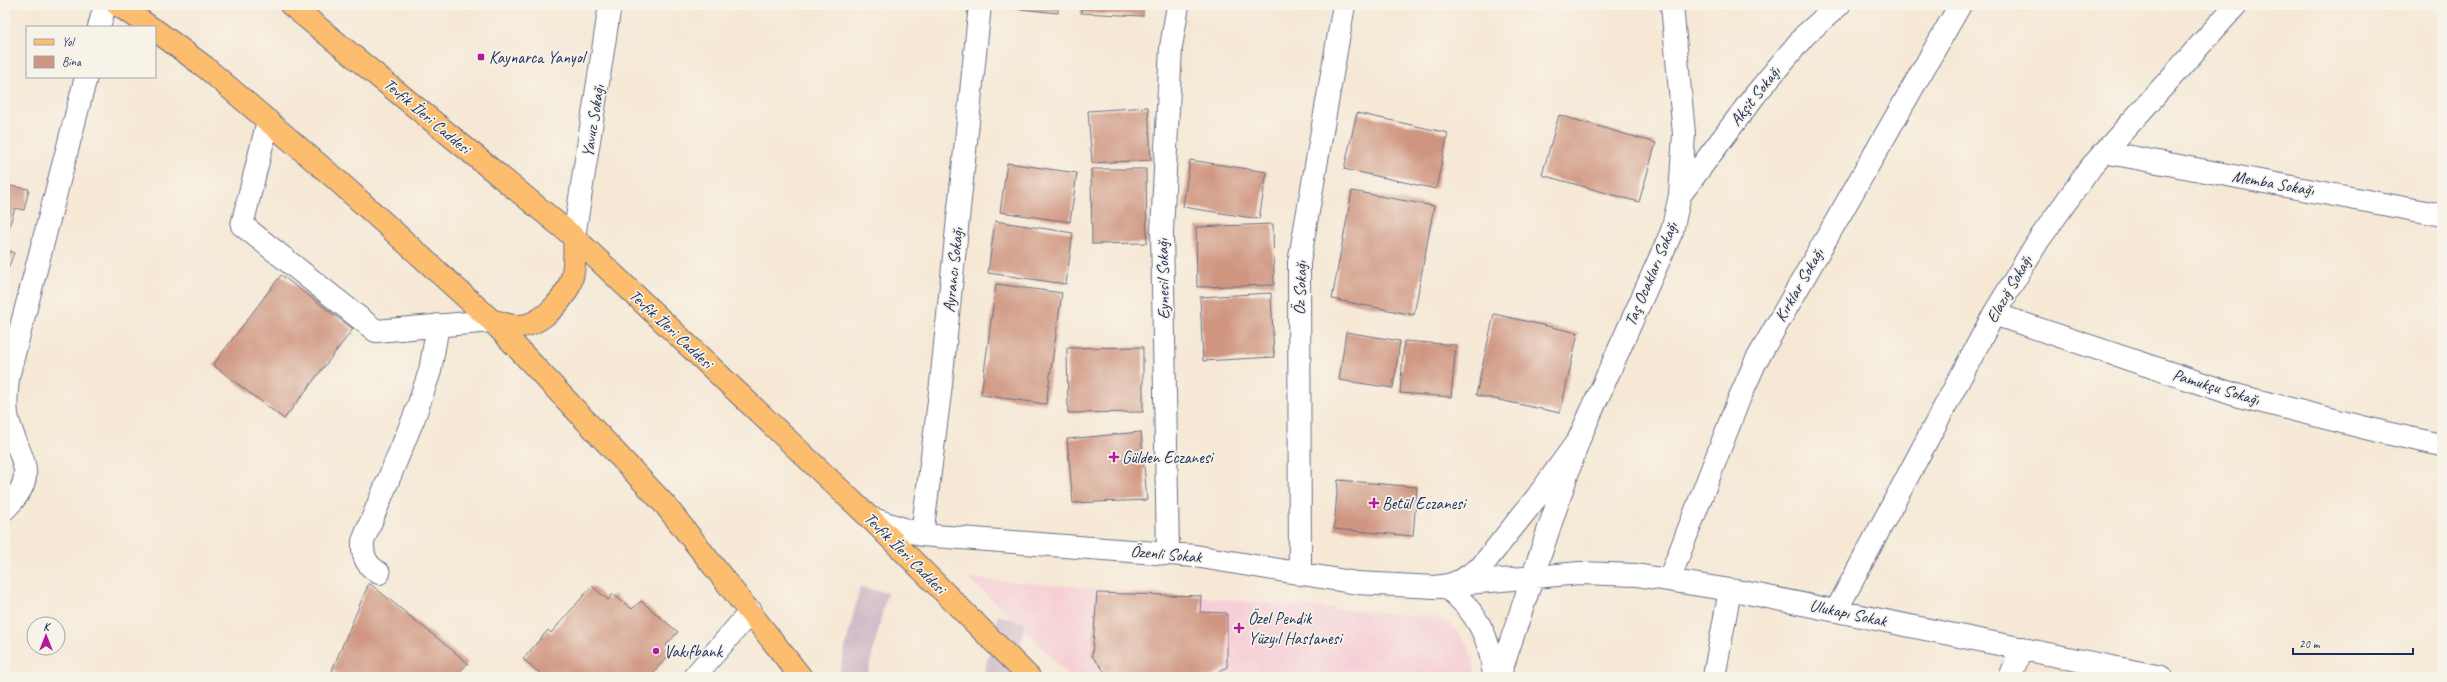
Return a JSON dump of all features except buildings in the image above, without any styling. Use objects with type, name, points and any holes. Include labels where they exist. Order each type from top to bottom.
[{"type":"main road","points":[[118,5],[149,26]]},
{"type":"main road","name":"Tevfik İleri Caddesi","points":[[302,9],[574,237],[870,518],[1029,677]]},
{"type":"main road","points":[[156,31],[204,66],[338,180],[492,320],[666,506],[751,611],[801,677]]},
{"type":"main road","points":[[492,320],[519,326],[537,322],[561,301],[572,281],[575,262],[574,237]]},
{"type":"street","points":[[99,26],[105,5]]},
{"type":"street","name":"Yavuz Sokağı","points":[[574,237],[610,5]]},
{"type":"street","name":"Ayrancı Sokağı","points":[[922,535],[940,392],[980,5]]},
{"type":"street","name":"Eynesil Sokağı","points":[[1168,553],[1162,231],[1171,46],[1178,5]]},
{"type":"street","name":"Öz Sokağı","points":[[1300,574],[1299,262],[1344,5]]},
{"type":"street","name":"Taş Ocakları Sokağı","points":[[1579,438],[1672,230],[1680,194],[1684,134],[1672,5]]},
{"type":"street","name":"Akşit Sokağı","points":[[1680,194],[1755,94],[1805,34],[1839,5]]},
{"type":"street","name":"Kırklar Sokağı","points":[[1669,580],[1739,398],[1756,360],[1960,5]]},
{"type":"street","name":"Elazığ Sokağı","points":[[1836,610],[1994,314],[2038,240],[2091,166],[2236,5]]},
{"type":"street","points":[[5,509],[15,499],[25,474],[22,454],[13,433],[7,412],[8,377],[86,78]]},
{"type":"street","points":[[268,120],[242,224],[376,331],[492,320]]},
{"type":"street","name":"Memba Sokağı","points":[[2104,152],[2442,214]]},
{"type":"street","name":"Pamukçu Sokağı","points":[[1994,314],[2239,396],[2386,433],[2442,445]]},
{"type":"street","points":[[379,573],[370,568],[365,560],[362,550],[363,541],[420,400],[430,370],[438,325]]},
{"type":"street","points":[[1499,677],[1531,577],[1579,438]]},
{"type":"street","points":[[1494,677],[1492,654],[1484,632],[1452,584],[1481,566],[1509,532],[1579,438]]},
{"type":"street","name":"Özenli Sokak","points":[[870,518],[922,535],[1168,553],[1221,559],[1300,574],[1370,584],[1405,586],[1452,584],[1531,577]]},
{"type":"street","name":"Ulukapı Sokak","points":[[1531,577],[1607,572],[1669,580],[1836,610],[2161,677]]},
{"type":"street","points":[[1714,677],[1730,590]]},
{"type":"street","points":[[694,677],[751,611]]},
{"type":"street","points":[[2010,677],[2022,648]]},
{"type":"shaded area","name":"Özel Pendik Yüzyıl Hastanesi","points":[[968,578],[1435,617],[1449,623],[1468,645],[1473,660],[1475,677],[1069,677],[1029,633]]},
{"type":"shaded area","points":[[860,587],[887,593],[867,677],[838,677]]},
{"type":"shaded area","points":[[998,615],[1025,623],[1012,677],[983,677]]},
{"type":"place","name":"Kaynarca Yanyol","points":[[481,57]]},
{"type":"place","name":"Gülden Eczanesi","points":[[1114,457]]},
{"type":"place","name":"Betül Eczanesi","points":[[1374,503]]},
{"type":"place","name":"Özel Pendik Yüzyıl Hastanesi","points":[[1239,628]]},
{"type":"place","name":"Vakıfbank","points":[[656,651]]}]
